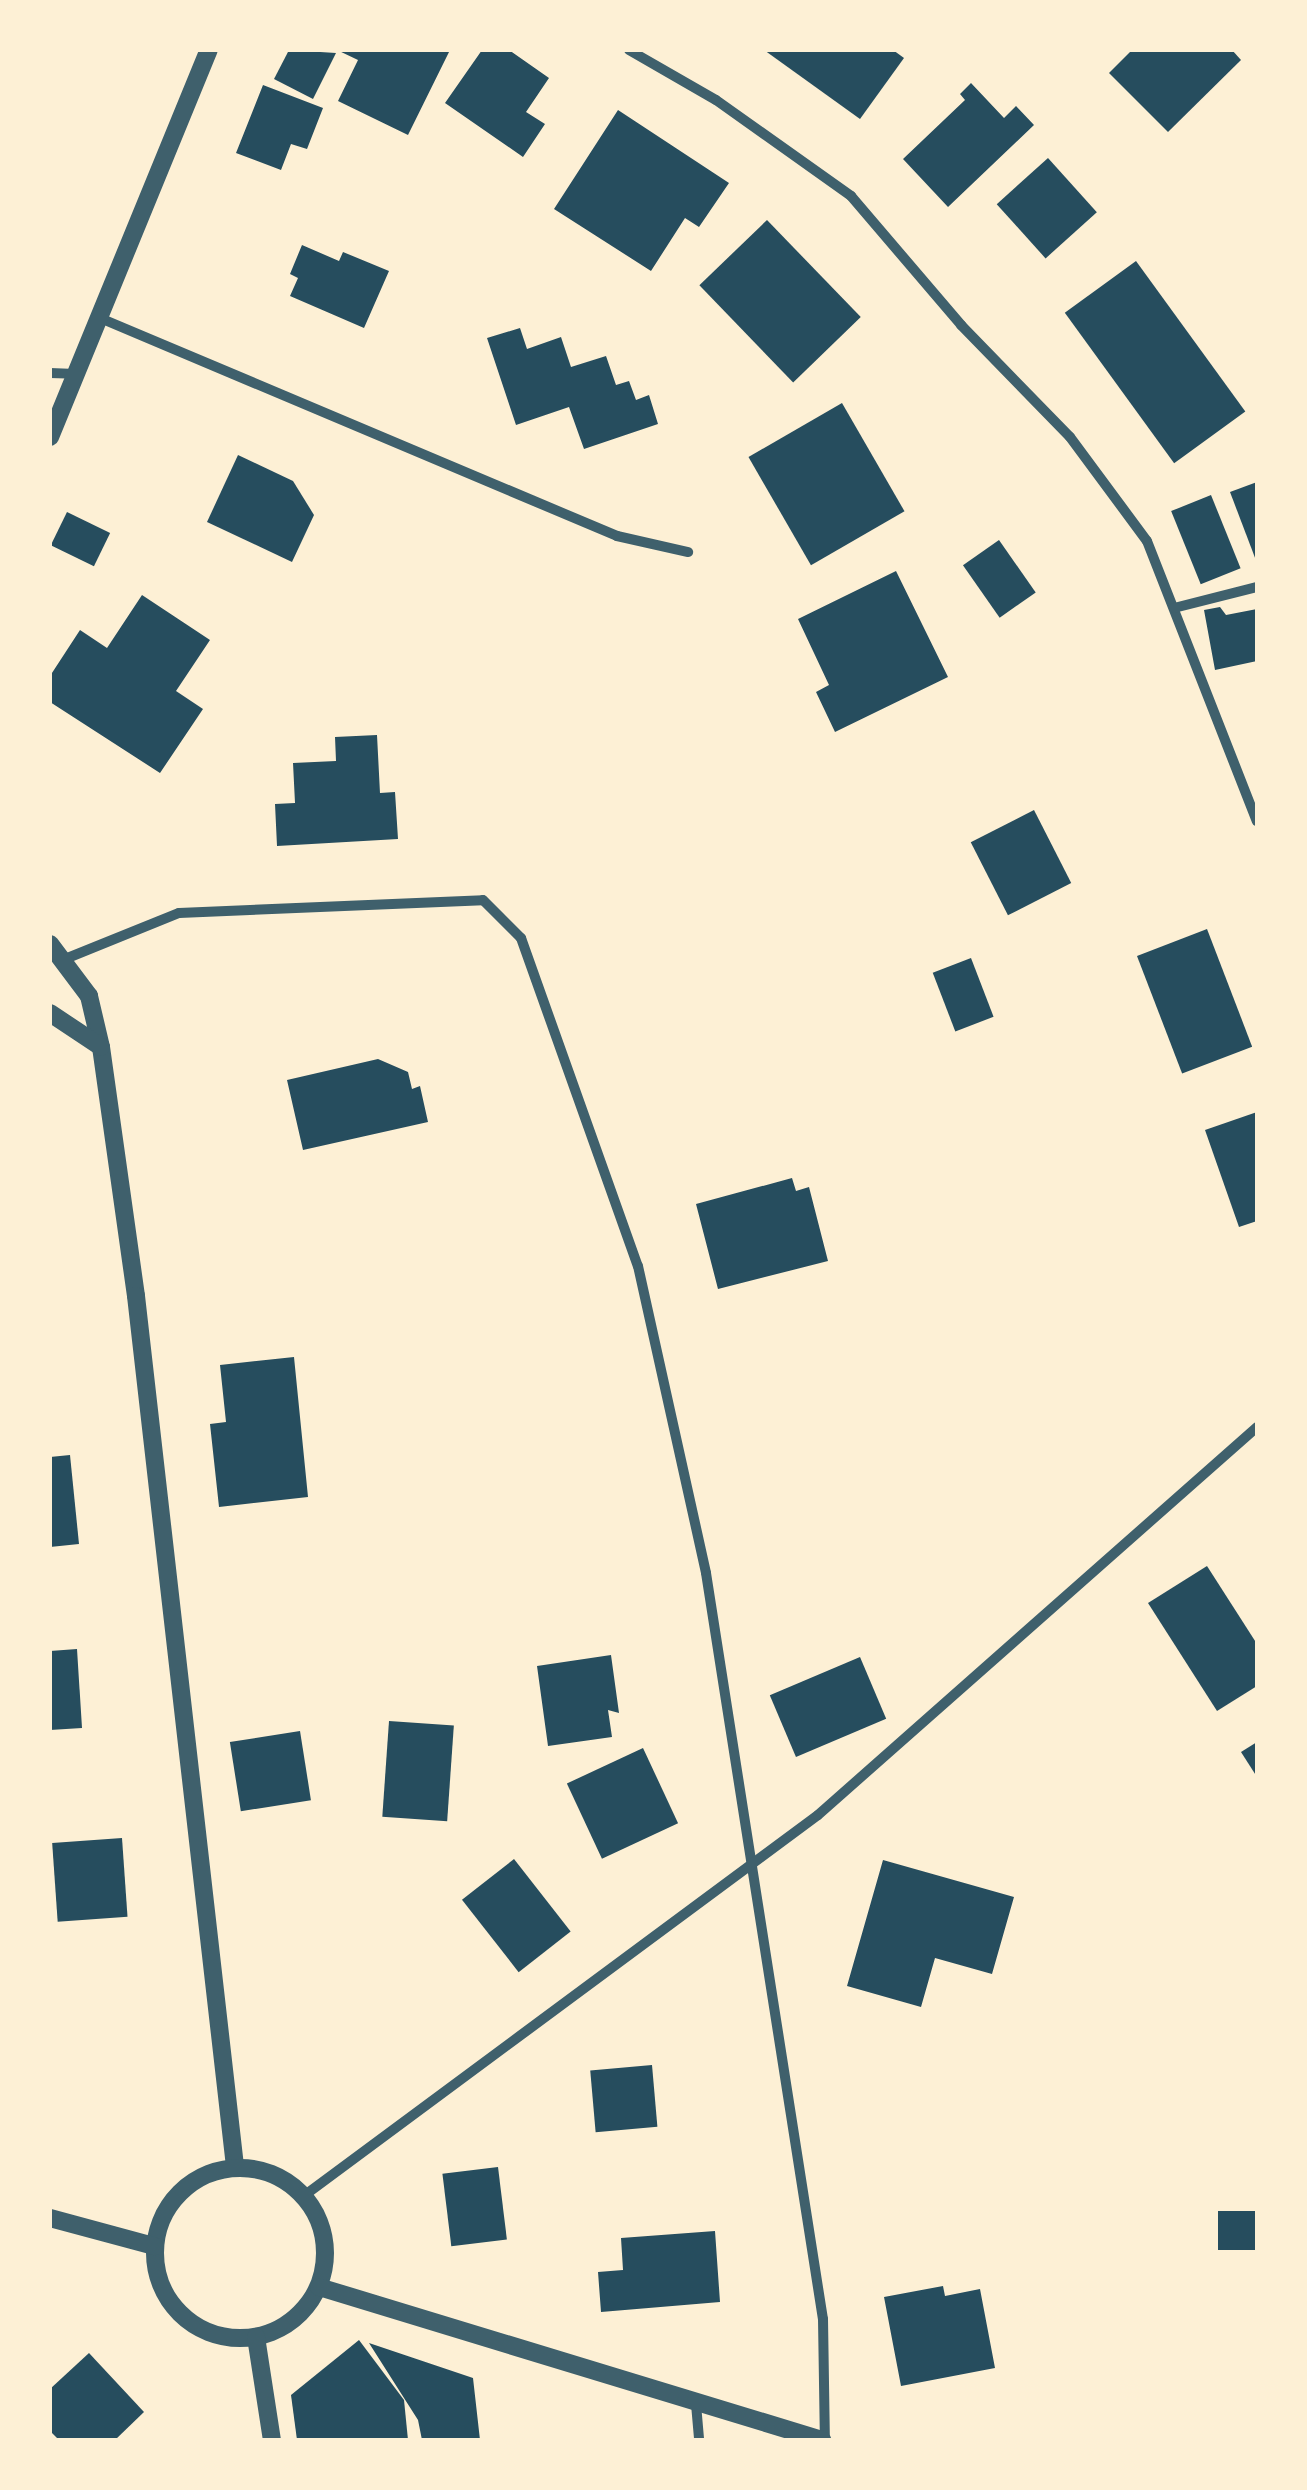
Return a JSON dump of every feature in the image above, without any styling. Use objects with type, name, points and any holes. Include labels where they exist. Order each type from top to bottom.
[{"type":"street","points":[[50,437],[209,50]]},
{"type":"street","points":[[630,50],[716,100],[851,196],[961,326],[1070,437],[1147,541],[1257,821]]},
{"type":"street","points":[[100,318],[617,536],[688,552]]},
{"type":"street","points":[[50,372],[75,374]]},
{"type":"street","points":[[1174,608],[1257,586]]},
{"type":"street","points":[[65,959],[179,914],[198,912],[483,900],[521,938],[638,1266],[706,1573],[823,2319],[824,2440],[319,2287]]},
{"type":"street","points":[[50,944],[89,996],[101,1048],[136,1296],[235,2166]]},
{"type":"street","points":[[50,1013],[101,1048]]},
{"type":"street","points":[[305,2195],[752,1859],[818,1815],[1257,1427]]},
{"type":"street","points":[[235,2166],[273,2173],[305,2195],[321,2223],[326,2255],[319,2287],[283,2328],[256,2337],[225,2338],[196,2326],[172,2306],[158,2278],[154,2246],[162,2216],[180,2191],[205,2174],[235,2166]]},
{"type":"street","points":[[50,2218],[154,2246]]},
{"type":"street","points":[[256,2337],[272,2440]]},
{"type":"street","points":[[696,2404],[699,2440]]},
{"type":"building","points":[[289,50],[336,53],[313,99],[274,79]]},
{"type":"building","points":[[337,50],[450,50],[408,135],[338,101],[358,60]]},
{"type":"building","points":[[482,50],[509,50],[549,78],[526,112],[545,124],[523,157],[445,103]]},
{"type":"building","points":[[764,50],[893,50],[904,58],[860,119]]},
{"type":"building","points":[[1132,50],[1232,50],[1241,60],[1168,132],[1109,73]]},
{"type":"building","points":[[971,83],[1004,118],[1016,106],[1034,125],[948,207],[903,159],[965,100],[960,94]]},
{"type":"building","points":[[263,85],[323,108],[307,149],[291,144],[281,170],[236,153]]},
{"type":"building","points":[[618,110],[729,183],[699,227],[685,218],[651,271],[554,209]]},
{"type":"building","points":[[1048,158],[1097,212],[1046,258],[997,204]]},
{"type":"building","points":[[767,220],[861,317],[793,382],[699,285]]},
{"type":"building","points":[[302,245],[339,261],[343,252],[389,271],[364,328],[290,296],[298,278],[290,274]]},
{"type":"building","points":[[1136,261],[1245,411],[1174,463],[1065,313]]},
{"type":"building","points":[[520,328],[527,349],[561,337],[571,367],[606,356],[616,385],[629,381],[636,400],[649,395],[658,424],[584,449],[569,407],[516,425],[487,338]]},
{"type":"building","points":[[842,403],[904,511],[811,565],[748,457]]},
{"type":"building","points":[[238,455],[293,481],[314,515],[292,562],[207,522]]},
{"type":"building","points":[[1257,482],[1257,563],[1230,492]]},
{"type":"building","points":[[1211,495],[1241,568],[1201,584],[1171,511]]},
{"type":"building","points":[[67,512],[110,533],[94,566],[51,545]]},
{"type":"building","points":[[999,540],[1036,592],[1000,618],[963,565]]},
{"type":"building","points":[[896,571],[948,677],[835,732],[816,692],[829,685],[798,619]]},
{"type":"building","points":[[142,595],[210,640],[176,691],[203,709],[160,773],[50,702],[50,676],[80,630],[107,648]]},
{"type":"building","points":[[1220,607],[1226,615],[1257,609],[1257,661],[1215,670],[1204,610]]},
{"type":"building","points":[[377,735],[380,793],[395,792],[398,839],[277,846],[275,804],[295,803],[293,763],[336,761],[335,737]]},
{"type":"building","points":[[1034,810],[1071,883],[1008,915],[971,842]]},
{"type":"building","points":[[1207,929],[1252,1047],[1182,1074],[1137,956]]},
{"type":"building","points":[[971,958],[994,1017],[955,1032],[933,973]]},
{"type":"building","points":[[378,1059],[408,1072],[412,1089],[420,1086],[428,1122],[303,1150],[287,1080]]},
{"type":"building","points":[[1257,1112],[1257,1221],[1239,1227],[1205,1130]]},
{"type":"building","points":[[792,1178],[796,1191],[809,1187],[828,1261],[718,1289],[696,1204]]},
{"type":"building","points":[[294,1357],[308,1497],[219,1507],[210,1424],[226,1422],[220,1365]]},
{"type":"building","points":[[70,1455],[79,1544],[50,1547],[50,1457]]},
{"type":"building","points":[[1207,1566],[1257,1644],[1257,1686],[1217,1711],[1148,1603]]},
{"type":"building","points":[[77,1649],[82,1728],[50,1730],[50,1651]]},
{"type":"building","points":[[611,1655],[619,1713],[608,1710],[612,1737],[548,1746],[537,1666]]},
{"type":"building","points":[[860,1657],[886,1719],[796,1757],[770,1695]]},
{"type":"building","points":[[389,1721],[454,1726],[447,1821],[382,1817]]},
{"type":"building","points":[[300,1731],[311,1800],[241,1811],[230,1742]]},
{"type":"building","points":[[1257,1742],[1257,1777],[1241,1752]]},
{"type":"building","points":[[643,1748],[678,1823],[602,1859],[567,1783]]},
{"type":"building","points":[[122,1838],[128,1917],[58,1922],[52,1843]]},
{"type":"building","points":[[514,1859],[571,1931],[519,1972],[462,1900]]},
{"type":"building","points":[[883,1860],[1014,1897],[992,1974],[935,1958],[921,2007],[847,1986]]},
{"type":"building","points":[[652,2065],[657,2127],[596,2132],[590,2070]]},
{"type":"building","points":[[498,2167],[507,2239],[451,2246],[442,2174]]},
{"type":"building","points":[[1218,2211],[1257,2211],[1257,2250],[1218,2250]]},
{"type":"building","points":[[715,2231],[720,2302],[601,2312],[598,2272],[623,2270],[621,2238]]},
{"type":"building","points":[[943,2286],[945,2296],[980,2289],[995,2368],[901,2386],[884,2297]]},
{"type":"building","points":[[359,2340],[404,2400],[408,2440],[297,2440],[291,2395]]},
{"type":"building","points":[[369,2343],[473,2378],[480,2440],[422,2440],[418,2420]]},
{"type":"building","points":[[89,2353],[144,2412],[115,2440],[59,2440],[50,2431],[50,2389]]}]
